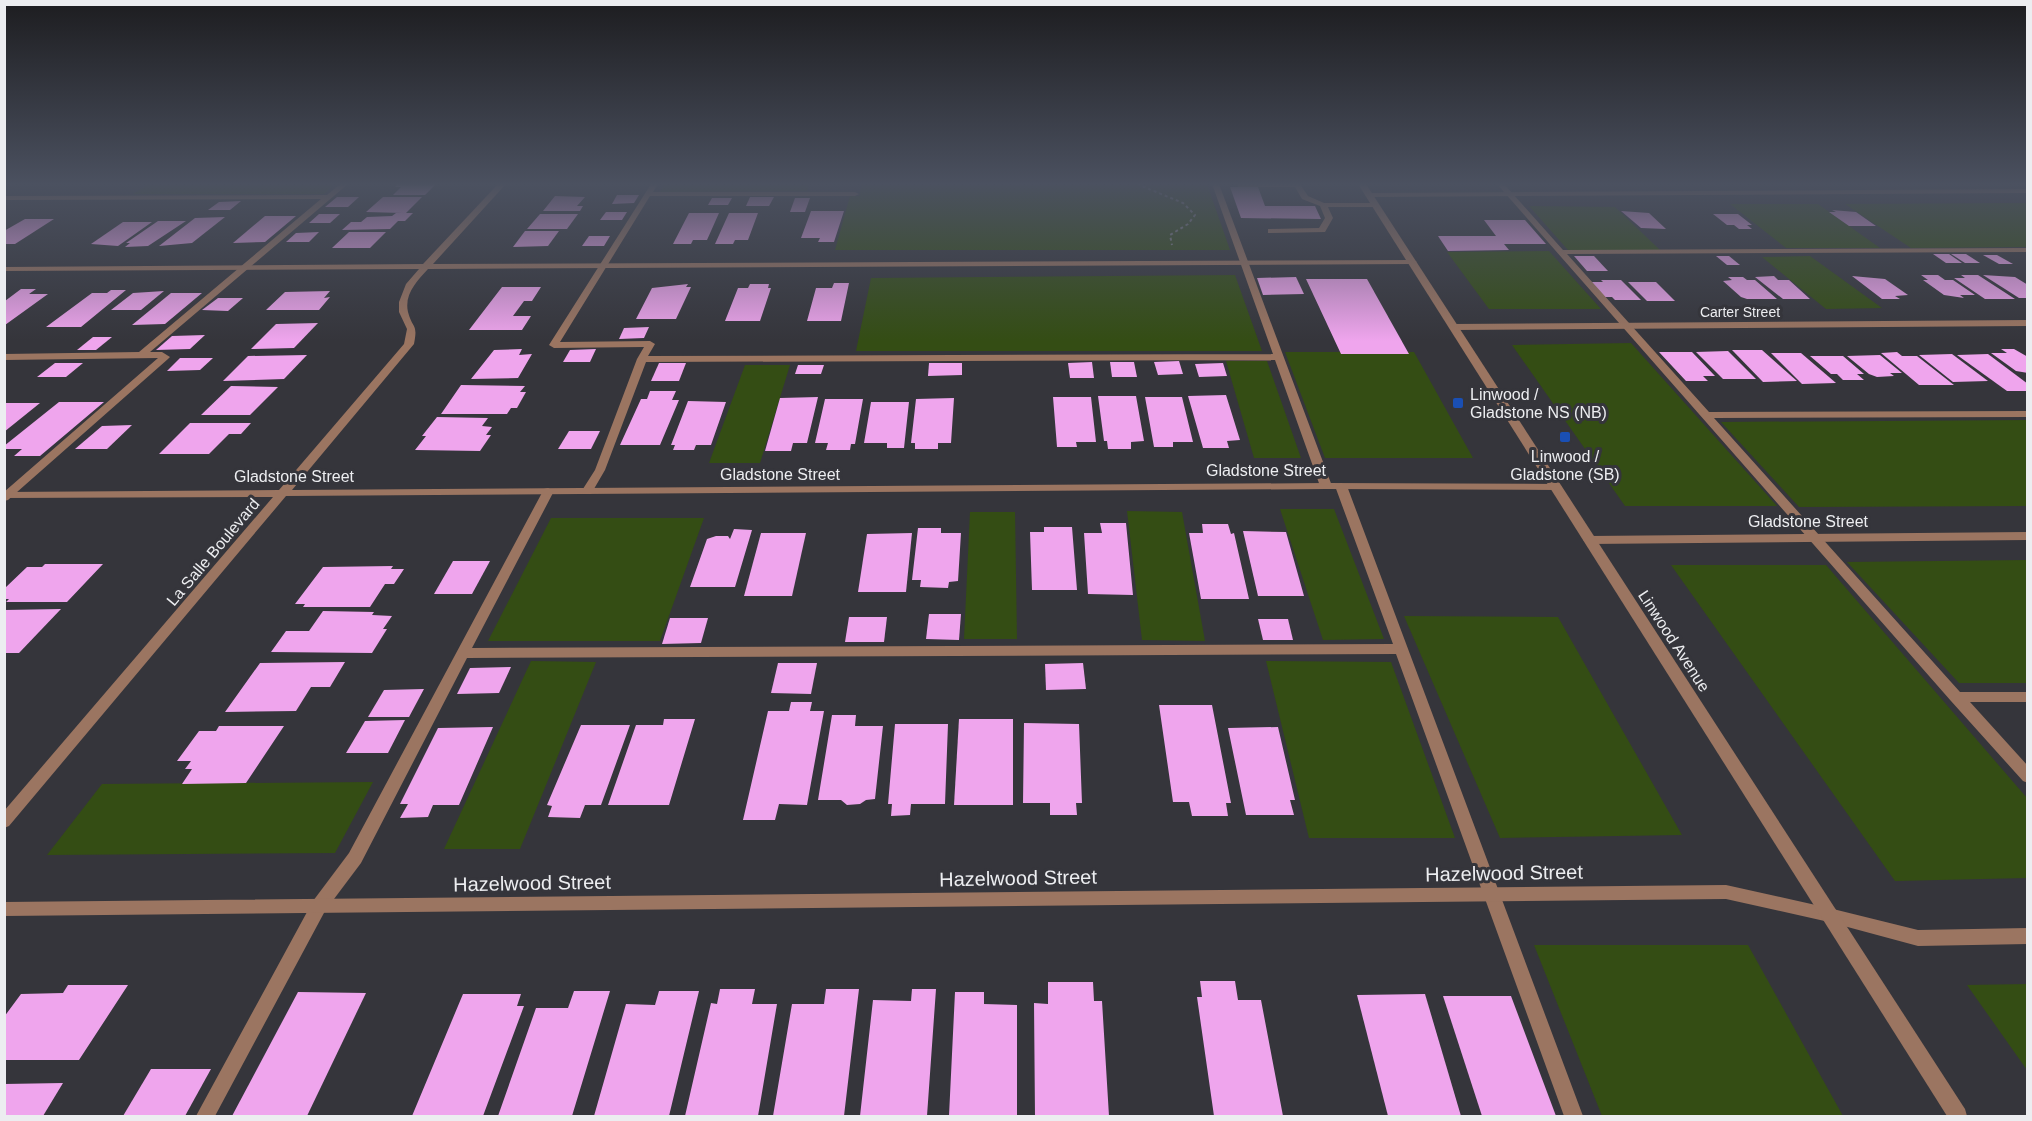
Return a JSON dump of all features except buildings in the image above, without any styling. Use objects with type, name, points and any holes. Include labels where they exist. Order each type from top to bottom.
[{"type":"street","points":[[141,355],[280,236]]},
{"type":"street","name":"La Salle Boulevard","points":[[4,822],[409,344],[412,329],[403,312],[403,298],[410,284],[454,236]]},
{"type":"street","points":[[587,492],[600,470],[642,359],[650,344],[554,345],[622,236]]},
{"type":"street","points":[[1235,236],[1326,486]]},
{"type":"street","name":"Linwood Avenue","points":[[1396,236],[1958,1116]]},
{"type":"street","points":[[1546,236],[2028,777]]},
{"type":"street","points":[[1560,252],[2028,250]]},
{"type":"street","points":[[4,269],[1413,262]]},
{"type":"street","name":"Carter Street","points":[[1453,327],[2028,323]]},
{"type":"street","points":[[4,357],[141,355],[165,357],[6,496]]},
{"type":"street","points":[[642,359],[1279,357]]},
{"type":"street","points":[[1706,416],[2028,414]]},
{"type":"street","name":"Gladstone Street","points":[[6,496],[1326,486],[1556,487]]},
{"type":"street","points":[[1341,486],[1574,1116]]},
{"type":"street","points":[[205,1116],[319,906],[355,858],[548,491]]},
{"type":"street","name":"Gladstone Street","points":[[1589,540],[2028,536]]},
{"type":"street","points":[[463,653],[1402,649]]},
{"type":"street","points":[[1956,697],[2028,696]]},
{"type":"street","name":"Hazelwood Street","points":[[4,909],[1726,892],[1918,938],[2028,936]]},
{"type":"path","points":[[1170,236],[1174,252]]},
{"type":"green space","points":[[839,236],[1225,236],[1230,250],[835,250]]},
{"type":"green space","points":[[1556,236],[1646,236],[1660,250],[1568,250]]},
{"type":"green space","points":[[1771,236],[1864,236],[1880,248],[1786,248]]},
{"type":"green space","points":[[1893,236],[2027,236],[2027,247],[1911,248]]},
{"type":"green space","points":[[1549,251],[1601,309],[1489,309],[1447,252]]},
{"type":"green space","points":[[1810,256],[1882,308],[1826,309],[1762,257]]},
{"type":"green space","points":[[1235,275],[1262,351],[856,351],[871,278]]},
{"type":"green space","points":[[1631,343],[1777,506],[1625,506],[1512,345]]},
{"type":"green space","points":[[1285,352],[1414,352],[1473,458],[1325,458]]},
{"type":"green space","points":[[1226,361],[1267,361],[1301,458],[1254,458]]},
{"type":"green space","points":[[745,365],[790,365],[760,463],[709,463]]},
{"type":"green space","points":[[2027,420],[2027,506],[1799,507],[1721,422]]},
{"type":"green space","points":[[1280,509],[1334,509],[1384,639],[1323,640]]},
{"type":"green space","points":[[1127,511],[1182,512],[1205,641],[1142,640]]},
{"type":"green space","points":[[970,512],[1015,512],[1017,639],[964,639]]},
{"type":"green space","points":[[551,518],[704,518],[660,641],[488,641]]},
{"type":"green space","points":[[2027,560],[2027,683],[1959,683],[1847,562]]},
{"type":"green space","points":[[1671,565],[1826,565],[2027,798],[2027,878],[1895,881]]},
{"type":"green space","points":[[1404,616],[1558,617],[1682,835],[1500,838]]},
{"type":"green space","points":[[531,661],[596,662],[520,849],[444,849]]},
{"type":"green space","points":[[1266,661],[1391,662],[1455,838],[1309,838]]},
{"type":"green space","points":[[373,782],[335,853],[47,855],[102,784]]},
{"type":"green space","points":[[1534,945],[1748,945],[1843,1116],[1602,1116]]},
{"type":"green space","points":[[2028,984],[2027,1070],[1967,985]]},
{"type":"place","name":"Linwood / Gladstone NS (NB)","points":[[1458,403]]},
{"type":"place","name":"Linwood / Gladstone (SB)","points":[[1565,437]]}]
